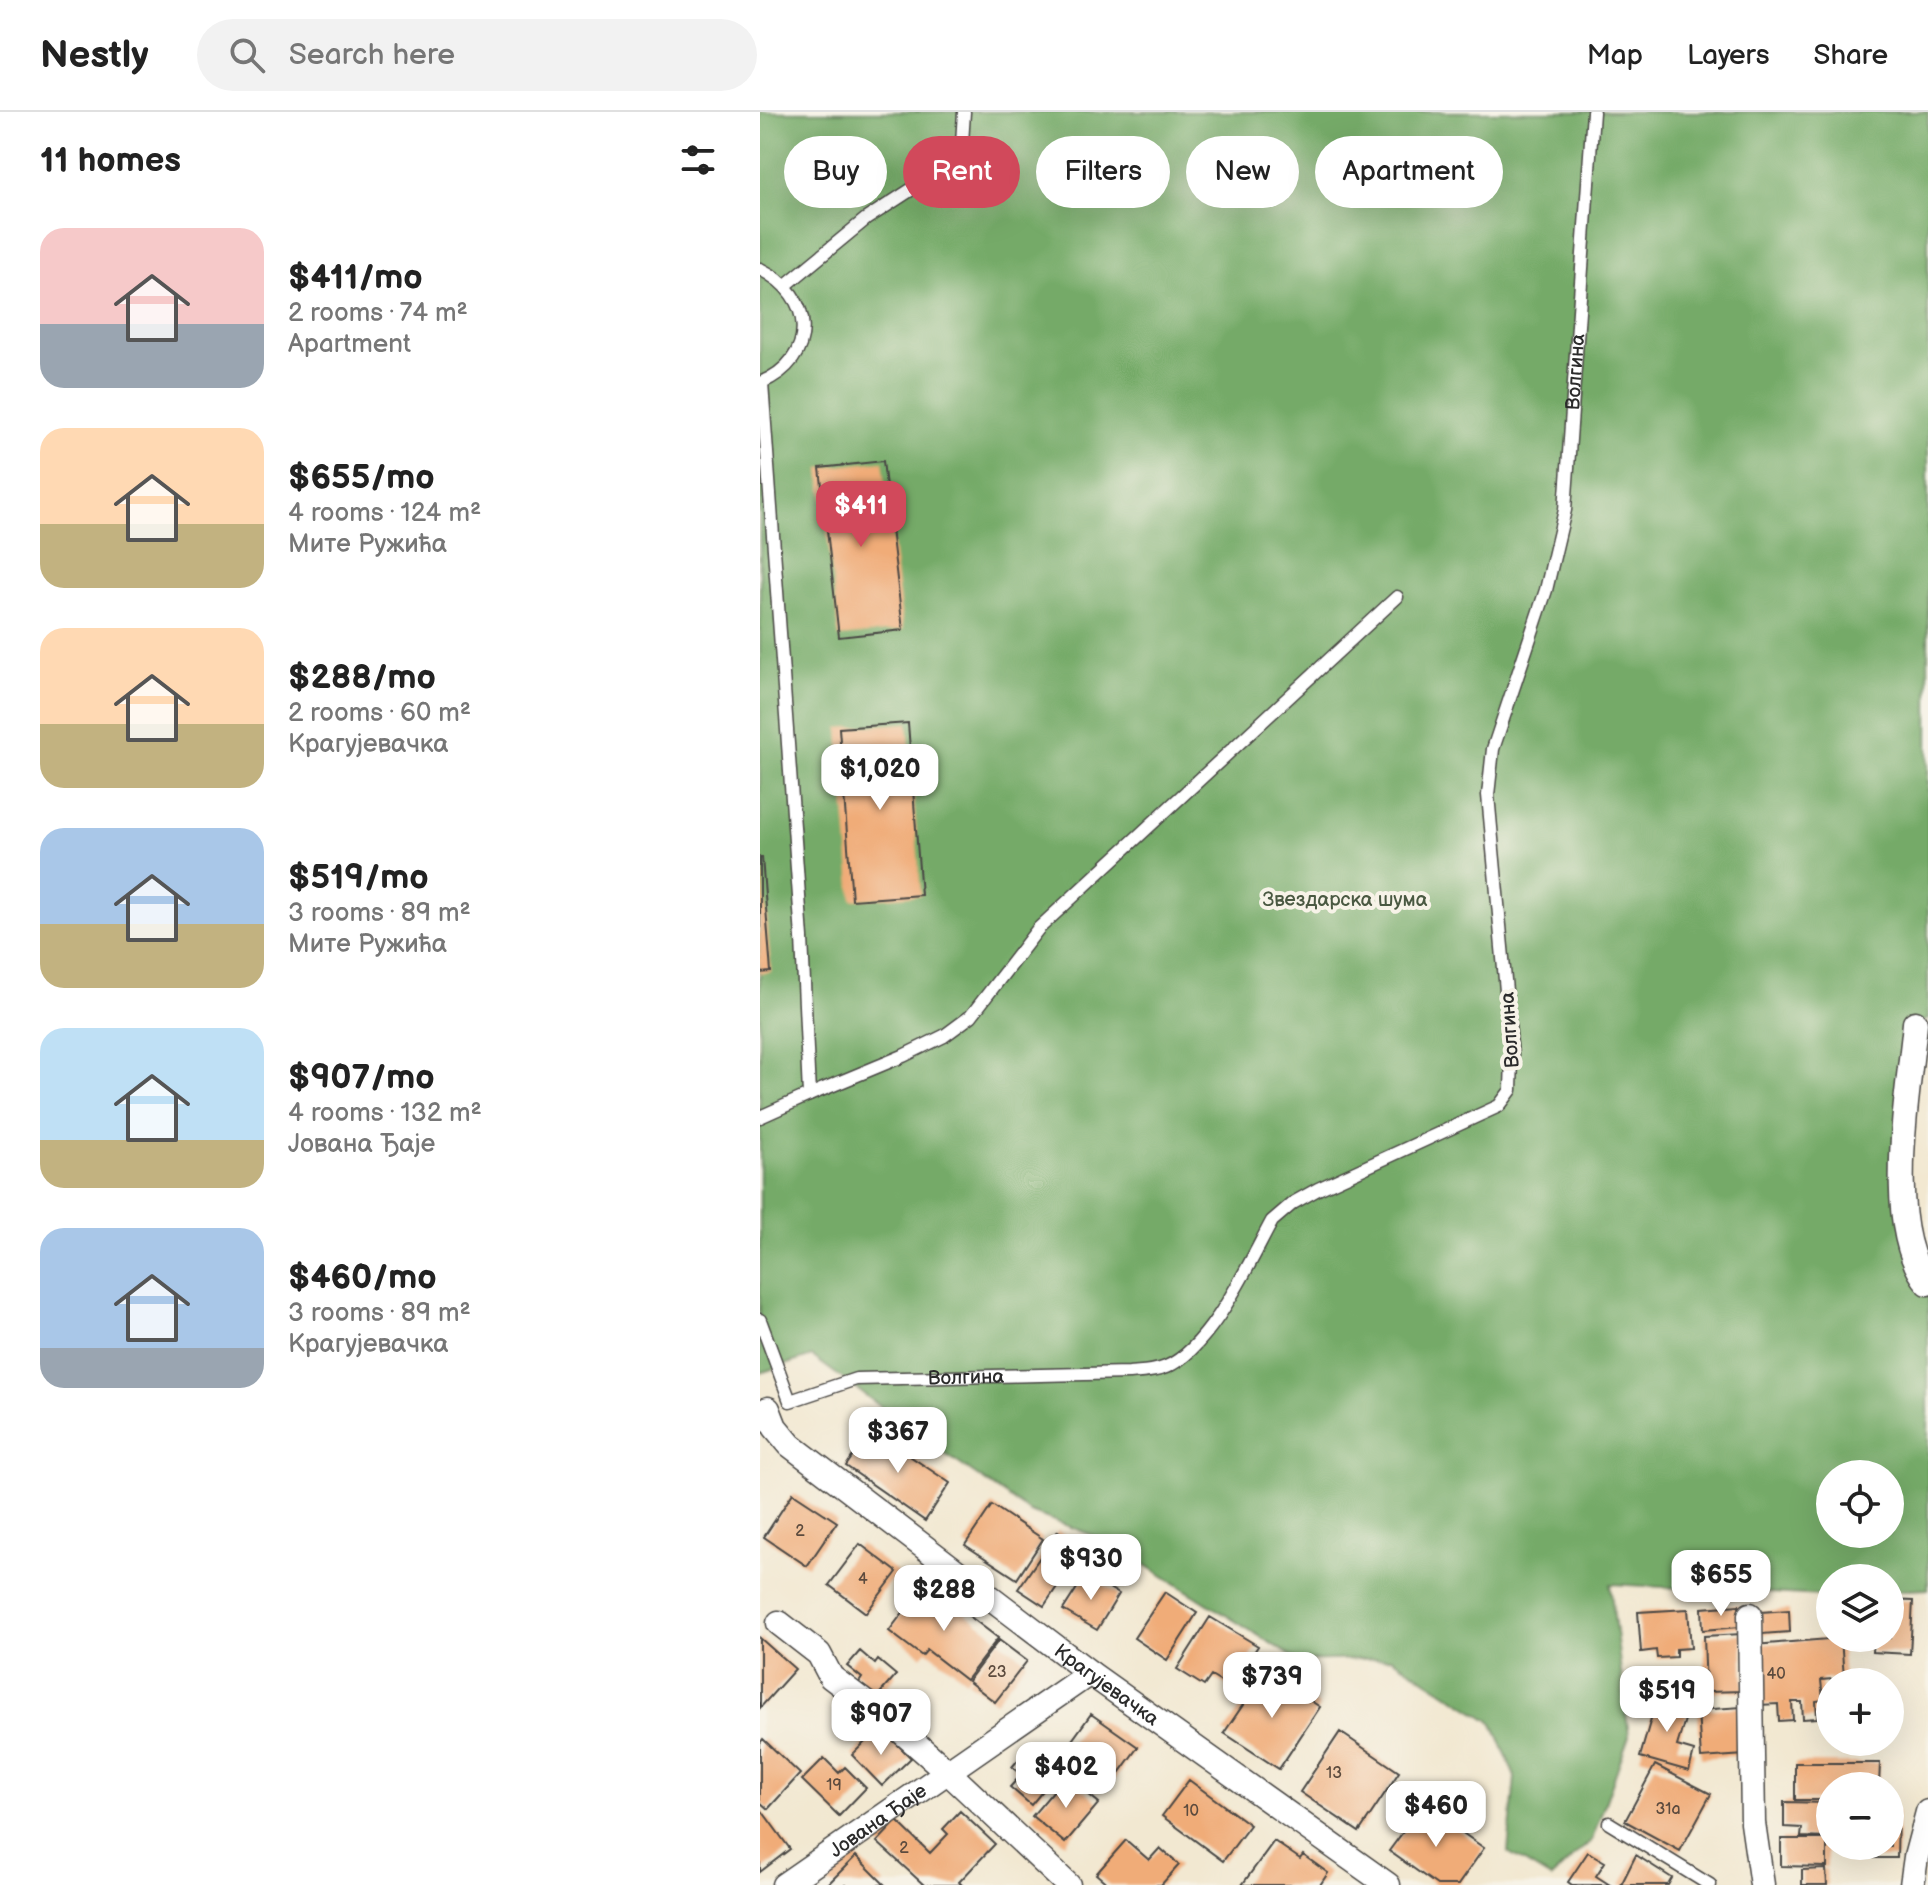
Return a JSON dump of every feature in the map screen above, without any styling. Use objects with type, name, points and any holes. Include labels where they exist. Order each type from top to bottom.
[{"type":"street","points":[[1921,1024],[1900,1188],[1909,1246],[1928,1283]]},
{"type":"street","name":"Крагујевачка","points":[[773,1407],[775,1427],[790,1445],[1090,1673],[1388,1885]]},
{"type":"street","points":[[1750,1615],[1753,1823],[1762,1885]]},
{"type":"street","points":[[779,1623],[819,1654],[831,1677],[892,1723],[949,1773],[1068,1885]]},
{"type":"street","name":"Јована Ђаје","points":[[784,1885],[1090,1673]]},
{"type":"street","points":[[1912,1885],[1928,1812]]},
{"type":"lane","points":[[786,285],[866,219],[946,167],[958,155],[962,143],[964,112]]},
{"type":"lane","name":"Волгина","points":[[773,1407],[856,1379],[1129,1373],[1169,1366],[1196,1344],[1216,1319],[1272,1221],[1281,1212],[1318,1189],[1480,1115],[1507,1099],[1511,1090],[1512,1056],[1492,851],[1489,776],[1493,749],[1556,557],[1565,510],[1593,112]]},
{"type":"lane","points":[[760,269],[786,285],[801,309],[803,327],[800,346],[791,361],[778,374],[761,383],[802,938],[809,1095]]},
{"type":"lane","points":[[760,1117],[903,1056],[944,1036],[971,1016],[1038,929],[1397,597]]},
{"type":"lane","points":[[760,1320],[773,1407]]},
{"type":"lane","points":[[1609,1823],[1710,1885]]},
{"type":"green space","name":"Звездарска шума","points":[[760,112],[1928,112],[1928,1020],[1915,1024],[1900,1188],[1928,1283],[1928,1589],[1904,1590],[1904,1564],[1816,1564],[1816,1596],[1610,1584],[1629,1736],[1592,1840],[1551,1878],[1508,1852],[1515,1777],[1493,1723],[1392,1658],[1299,1661],[1106,1540],[1030,1512],[812,1356],[760,1373]]},
{"type":"building","points":[[883,461],[903,630],[839,637],[820,468]]},
{"type":"building","points":[[908,723],[921,895],[852,900],[839,728]]},
{"type":"building","points":[[760,857],[771,972],[760,973]]},
{"type":"building","points":[[871,1430],[950,1483],[925,1521],[846,1466]]},
{"type":"building","points":[[793,1493],[837,1522],[807,1566],[764,1537]]},
{"type":"building","points":[[992,1505],[1043,1539],[1017,1579],[965,1545]]},
{"type":"building","points":[[1058,1531],[1083,1548],[1044,1606],[1018,1589]]},
{"type":"building","points":[[860,1544],[897,1572],[866,1613],[829,1585]]},
{"type":"building","points":[[1086,1574],[1119,1594],[1097,1630],[1063,1610]]},
{"type":"building","points":[[923,1586],[998,1638],[966,1680],[927,1650],[922,1656],[889,1631]]},
{"type":"building","points":[[1165,1592],[1197,1613],[1167,1660],[1134,1638]]},
{"type":"building","points":[[1904,1601],[1913,1601],[1910,1654],[1872,1652],[1904,1652]]},
{"type":"building","points":[[1739,1605],[1740,1627],[1703,1630],[1702,1608]]},
{"type":"building","points":[[1688,1609],[1691,1648],[1676,1649],[1676,1657],[1657,1658],[1656,1650],[1641,1652],[1638,1612]]},
{"type":"building","points":[[1789,1610],[1790,1632],[1762,1634],[1761,1612]]},
{"type":"building","points":[[1210,1617],[1258,1646],[1231,1688],[1211,1676],[1204,1686],[1177,1669]]},
{"type":"building","points":[[1742,1634],[1744,1691],[1706,1692],[1704,1636]]},
{"type":"building","points":[[760,1638],[795,1669],[760,1708]]},
{"type":"building","points":[[999,1640],[1027,1661],[995,1702],[968,1681]]},
{"type":"building","points":[[1816,1640],[1816,1652],[1842,1652],[1843,1668],[1816,1668],[1816,1718],[1803,1719],[1802,1702],[1792,1702],[1793,1720],[1779,1721],[1778,1704],[1759,1705],[1754,1645]]},
{"type":"building","points":[[860,1651],[875,1664],[878,1660],[896,1675],[875,1699],[858,1684],[862,1678],[847,1666]]},
{"type":"building","points":[[1266,1671],[1320,1707],[1279,1769],[1224,1733]]},
{"type":"building","points":[[1658,1694],[1690,1703],[1677,1746],[1694,1751],[1689,1771],[1640,1757]]},
{"type":"building","points":[[1742,1707],[1745,1755],[1701,1758],[1698,1710]]},
{"type":"building","points":[[1091,1714],[1138,1747],[1111,1784],[1065,1750]]},
{"type":"building","points":[[880,1727],[911,1758],[882,1786],[852,1755]]},
{"type":"building","points":[[1340,1732],[1399,1772],[1359,1832],[1300,1792]]},
{"type":"building","points":[[763,1739],[800,1774],[768,1809],[760,1802],[760,1743]]},
{"type":"building","points":[[1031,1745],[1060,1770],[1031,1805],[1010,1787],[1021,1775],[1012,1767]]},
{"type":"building","points":[[824,1758],[839,1773],[845,1767],[866,1788],[839,1816],[802,1780]]},
{"type":"building","points":[[1795,1763],[1880,1763],[1880,1772],[1816,1772],[1816,1800],[1795,1800]]},
{"type":"building","points":[[1655,1765],[1711,1794],[1680,1851],[1625,1821]]},
{"type":"building","points":[[1066,1776],[1099,1803],[1065,1843],[1032,1816]]},
{"type":"building","points":[[1189,1780],[1250,1825],[1223,1861],[1162,1816]]},
{"type":"building","points":[[1784,1802],[1816,1803],[1816,1838],[1801,1837],[1802,1828],[1784,1827]]},
{"type":"building","points":[[1423,1805],[1484,1848],[1458,1885],[1437,1885],[1389,1851]]},
{"type":"building","points":[[760,1808],[790,1849],[760,1872]]},
{"type":"building","points":[[960,1811],[995,1844],[959,1882],[962,1885],[924,1885],[877,1842],[897,1821],[930,1853],[948,1834],[943,1829]]},
{"type":"building","points":[[1781,1839],[1816,1839],[1816,1860],[1827,1860],[1827,1867],[1781,1866]]},
{"type":"building","points":[[1126,1840],[1149,1860],[1160,1848],[1179,1865],[1161,1885],[1109,1885],[1096,1874]]},
{"type":"building","points":[[1274,1841],[1300,1859],[1303,1855],[1328,1873],[1320,1885],[1242,1885]]},
{"type":"building","points":[[1588,1852],[1605,1862],[1596,1876],[1610,1885],[1572,1885],[1568,1882]]},
{"type":"building","points":[[1636,1855],[1672,1878],[1668,1885],[1621,1885]]},
{"type":"building","points":[[856,1856],[885,1885],[827,1885]]},
{"type":"building","points":[[1826,1869],[1827,1885],[1802,1885],[1802,1870]]}]
